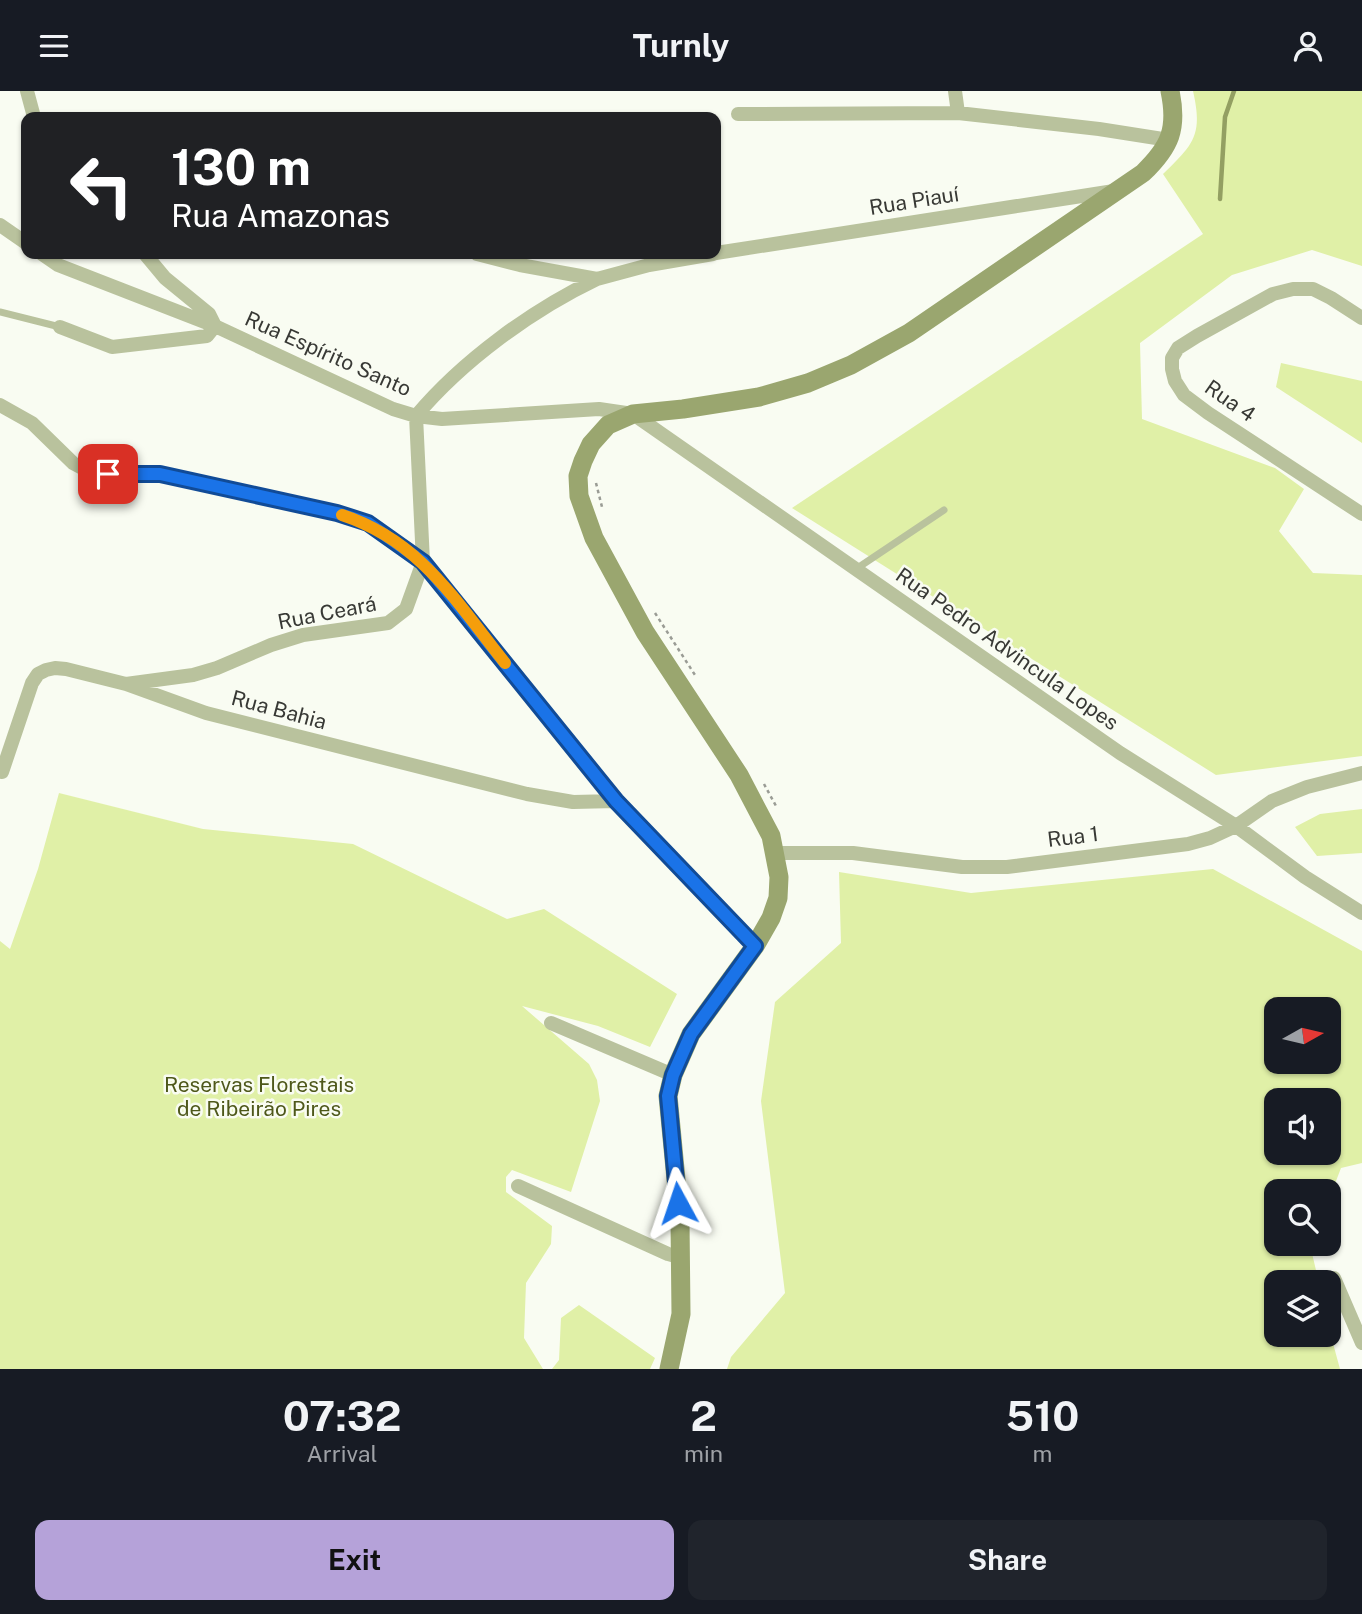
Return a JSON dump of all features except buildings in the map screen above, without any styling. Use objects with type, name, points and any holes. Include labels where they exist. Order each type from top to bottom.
[{"type":"main road","points":[[669,1369],[681,1314],[678,1257],[680,1221],[668,1096],[673,1075],[691,1034],[755,946],[771,918],[778,898],[779,877],[771,836],[739,775],[645,632],[594,538],[579,496],[578,476],[591,444],[608,425],[633,414],[760,397],[808,383],[851,365],[909,333],[1119,190],[1157,159],[1170,140],[1173,129],[1170,91]]},
{"type":"street","points":[[27,91],[33,112]]},
{"type":"street","points":[[955,91],[958,113]]},
{"type":"street","points":[[738,114],[958,113],[1170,140]]},
{"type":"street","name":"Rua Piauí","points":[[721,253],[1119,190]]},
{"type":"street","points":[[0,225],[21,240]]},
{"type":"street","name":"Rua Espírito Santo","points":[[49,259],[58,265],[215,326],[393,409],[416,417],[442,419],[599,409],[633,414]]},
{"type":"street","points":[[60,327],[112,348],[207,335],[215,326],[209,314],[165,278],[149,259]]},
{"type":"street","name":"Rua Piauí","points":[[497,259],[597,279],[649,265],[685,259]]},
{"type":"street","points":[[416,417],[464,366],[548,306],[597,279]]},
{"type":"street","name":"Rua 4","points":[[1362,318],[1313,289],[1293,289],[1273,294],[1197,336],[1178,348],[1172,358],[1175,381],[1184,395],[1362,514]]},
{"type":"street","points":[[0,405],[32,423],[73,463],[90,472],[160,474],[337,513],[368,523],[423,562],[616,801],[755,946]]},
{"type":"street","name":"Rua Pedro Advincula Lopes","points":[[633,414],[1121,753],[1236,826],[1306,877],[1362,913]]},
{"type":"street","name":"Rua Ceará","points":[[126,684],[193,675],[303,635],[388,624],[406,609],[423,562],[416,417]]},
{"type":"street","name":"Rua Bahia","points":[[2,772],[32,683],[38,674],[55,668],[126,684],[206,713],[527,794],[573,802],[616,801]]},
{"type":"street","name":"Rua 1","points":[[775,853],[853,853],[962,867],[1007,867],[1188,843],[1210,838],[1236,826],[1272,801],[1307,787],[1362,773]]},
{"type":"street","points":[[551,1023],[673,1075]]},
{"type":"street","points":[[518,1186],[678,1257]]},
{"type":"street","points":[[1341,1294],[1362,1343]]},
{"type":"lane","points":[[0,312],[60,327]]},
{"type":"lane","points":[[855,569],[944,510]]},
{"type":"path","points":[[595,480],[604,512]]},
{"type":"path","points":[[650,605],[700,682]]},
{"type":"path","points":[[763,781],[778,811]]},
{"type":"green space","points":[[1193,91],[1362,91],[1362,266],[1312,250],[1232,275],[1140,343],[1142,419],[1275,468],[1304,489],[1279,531],[1313,573],[1362,575],[1362,756],[1216,775],[792,508],[1203,234],[1163,174],[1182,155],[1193,138],[1197,118]]},
{"type":"green space","points":[[1281,363],[1362,381],[1362,443],[1276,387]]},
{"type":"green space","name":"Reservas Florestais de Ribeirão Pires","points":[[59,793],[203,829],[353,844],[507,919],[544,909],[677,994],[650,1047],[598,1026],[522,1006],[589,1064],[597,1080],[600,1101],[571,1192],[512,1170],[506,1177],[506,1192],[552,1226],[551,1244],[526,1283],[524,1338],[543,1369],[0,1369],[0,941],[10,949],[38,869]]},
{"type":"green space","points":[[1362,809],[1362,853],[1317,856],[1295,827],[1320,814]]},
{"type":"green space","points":[[1213,869],[1362,951],[1362,1163],[1341,1168],[1337,1179],[1264,1179],[1264,1256],[1313,1256],[1316,1270],[1264,1270],[1264,1347],[1334,1347],[1340,1369],[727,1369],[731,1357],[785,1293],[761,1101],[775,1002],[841,943],[839,872],[971,893]]},
{"type":"green space","points":[[579,1305],[655,1358],[650,1369],[552,1369],[559,1360],[561,1318]]},
{"type":"waterway","points":[[1220,199],[1225,117],[1234,91]]},
{"type":"slow traffic","points":[[342,515],[368,523],[423,562],[505,663]]},
{"type":"route","points":[[108,474],[160,474],[261,496],[337,513],[368,523],[389,536],[423,562],[616,801],[755,946],[691,1034],[673,1075],[668,1096],[668,1114],[678,1203]]}]
